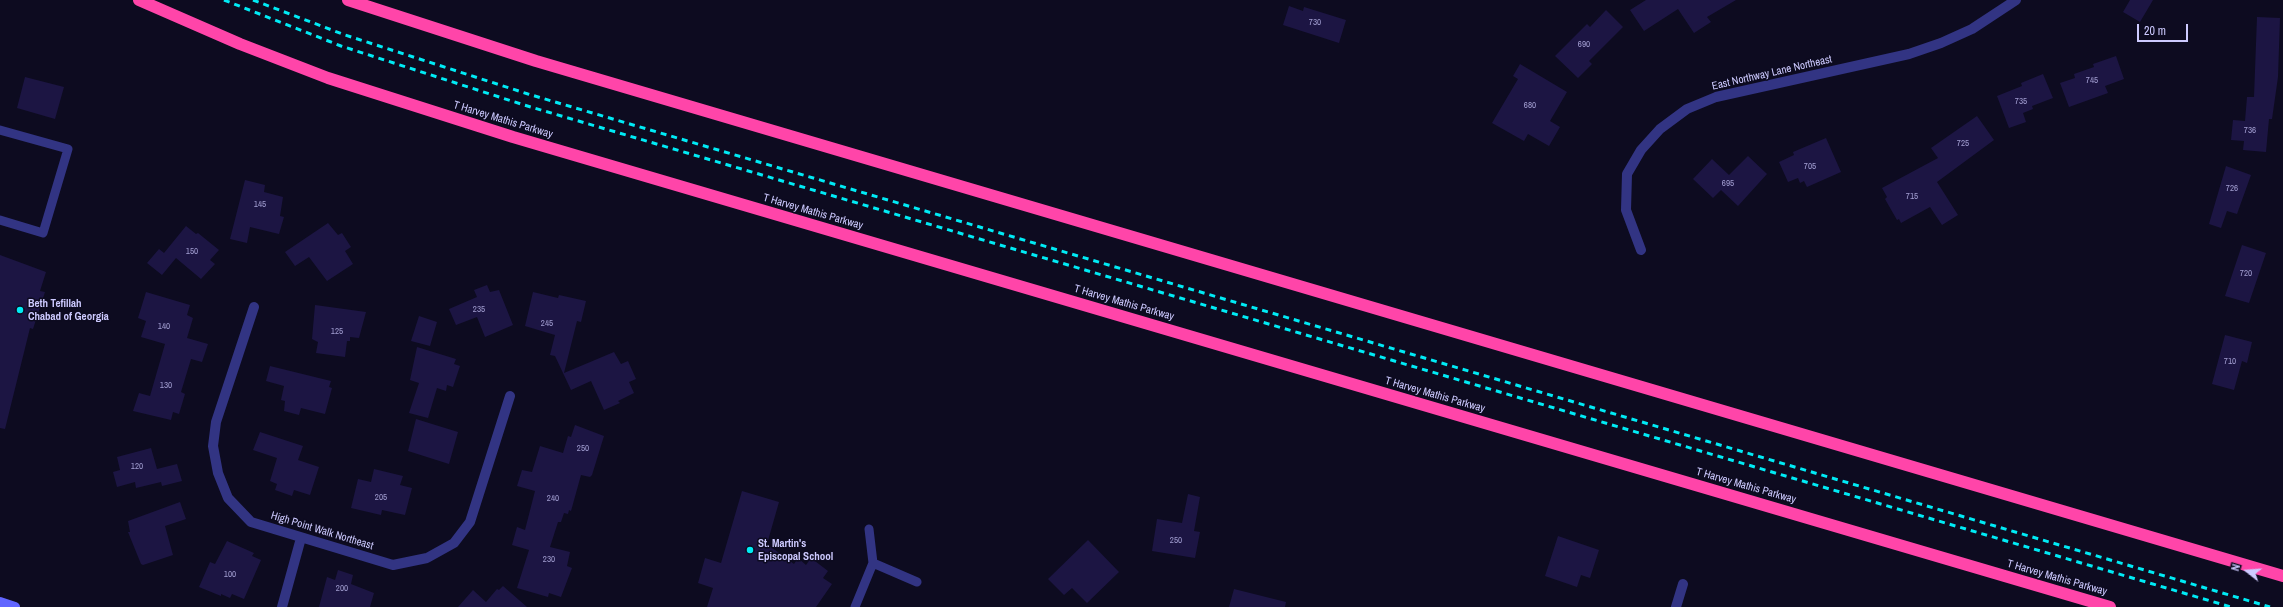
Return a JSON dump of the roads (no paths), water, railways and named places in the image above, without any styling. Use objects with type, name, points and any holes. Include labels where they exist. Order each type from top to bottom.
[{"type":"highway","name":"T Harvey Mathis Parkway","points":[[139,0],[240,44],[328,78],[506,135],[2110,607]]},
{"type":"highway","points":[[348,0],[536,62],[2283,576]]},
{"type":"street","name":"East Northway Lane Northeast","points":[[1641,250],[1626,210],[1627,174],[1641,150],[1660,129],[1687,109],[1716,97],[1909,54],[1941,44],[1972,29],[2016,0]]},
{"type":"street","name":"High Point Walk Northeast","points":[[254,307],[216,422],[213,446],[218,473],[228,498],[252,522],[393,565],[427,558],[454,543],[470,522],[510,396]]},
{"type":"street","points":[[282,607],[301,538]]},
{"type":"street","points":[[1676,607],[1683,584]]},
{"type":"street","points":[[0,602],[15,607]]},
{"type":"lane","points":[[0,130],[68,149],[43,232],[0,220]]},
{"type":"lane","points":[[855,607],[873,563],[868,529]]},
{"type":"lane","points":[[873,563],[917,582]]},
{"type":"railway","points":[[224,0],[341,46],[524,105],[2231,607]]},
{"type":"railway","points":[[253,0],[345,35],[528,94],[2270,607]]},
{"type":"place","name":"Beth Tefillah Chabad of Georgia","points":[[20,310]]},
{"type":"place","name":"St. Martin's Episcopal School","points":[[750,550]]}]
